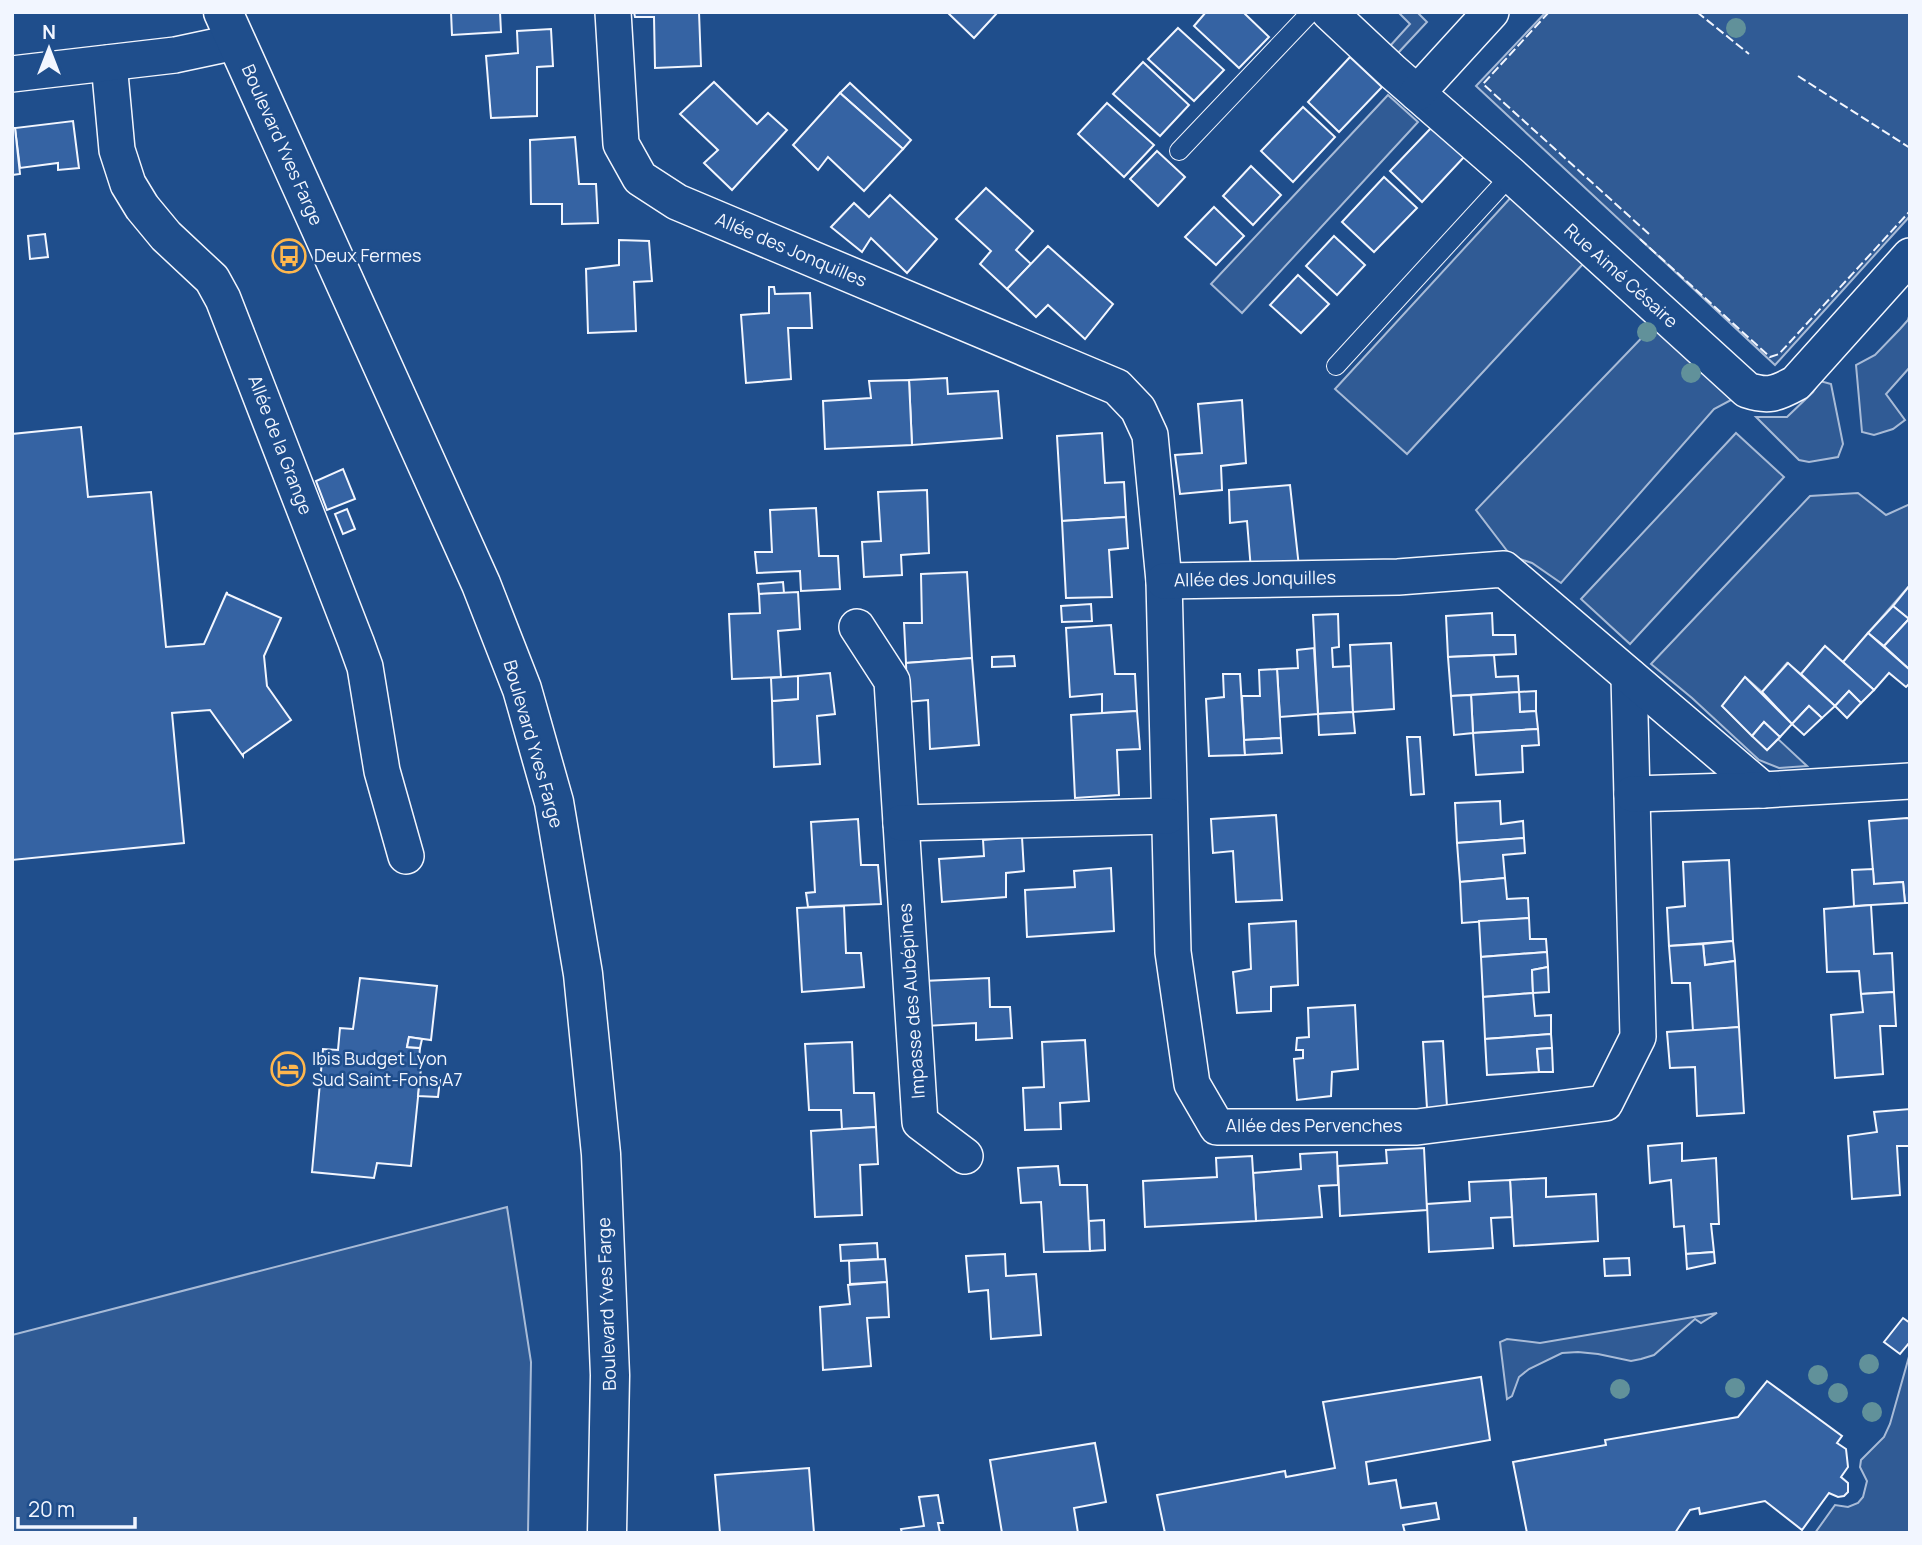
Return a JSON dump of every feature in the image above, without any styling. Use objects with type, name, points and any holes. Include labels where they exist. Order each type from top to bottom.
[{"type":"main road","name":"Boulevard Yves Farge","points":[[229,27],[481,584],[522,689],[554,802],[583,974],[601,1154],[610,1375],[607,1533]]},
{"type":"street","name":"Allée des Jonquilles","points":[[614,12],[621,144],[640,178],[677,202],[1117,387],[1138,409],[1150,435],[1164,581],[1398,577],[1504,569],[1763,790]]},
{"type":"street","name":"Rue Aimé Césaire","points":[[1329,12],[1747,390],[1762,395],[1778,393],[1796,383],[1910,256]]},
{"type":"street","points":[[1418,93],[1491,12]]},
{"type":"street","points":[[12,74],[175,55],[229,27]]},
{"type":"street","name":"Allée de la Grange","points":[[108,63],[117,150],[128,184],[142,207],[166,236],[212,279],[223,299],[356,642],[365,667],[382,771],[406,856]]},
{"type":"street","name":"Allée des Pervenches","points":[[1164,581],[1173,952],[1192,1084],[1217,1127],[1417,1127],[1605,1103],[1638,1037],[1629,676]]},
{"type":"street","name":"Impasse des Aubépines","points":[[857,627],[892,681],[920,1122],[965,1156]]},
{"type":"street","points":[[1632,794],[1763,790],[1910,781]]},
{"type":"street","points":[[901,823],[1168,816]]},
{"type":"lane","points":[[1179,151],[1311,12]]},
{"type":"lane","points":[[1336,366],[1511,175]]},
{"type":"shaded area","points":[[1398,12],[1417,12],[1427,22],[1398,53],[1390,46],[1410,24]]},
{"type":"shaded area","points":[[1546,12],[1910,12],[1910,216],[1775,365],[1476,86]]},
{"type":"shaded area","points":[[1388,95],[1418,122],[1242,313],[1211,284]]},
{"type":"shaded area","points":[[1514,194],[1583,264],[1407,454],[1335,389]]},
{"type":"shaded area","points":[[1910,313],[1910,367],[1886,394],[1905,420],[1893,429],[1874,435],[1862,432],[1856,365],[1875,355],[1908,320]]},
{"type":"shaded area","points":[[1655,324],[1733,399],[1714,409],[1561,583],[1532,563],[1511,556],[1476,510]]},
{"type":"shaded area","points":[[1820,381],[1831,384],[1843,444],[1838,457],[1809,462],[1799,460],[1756,417],[1787,417],[1813,392]]},
{"type":"shaded area","points":[[1736,433],[1784,477],[1630,644],[1581,599]]},
{"type":"shaded area","points":[[1858,493],[1886,515],[1910,504],[1910,585],[1843,662],[1825,646],[1801,674],[1787,663],[1762,692],[1745,677],[1722,706],[1767,750],[1778,739],[1807,766],[1779,768],[1759,760],[1651,664],[1810,496]]},
{"type":"shaded area","points":[[507,1207],[531,1362],[528,1533],[12,1533],[12,1335]]},
{"type":"shaded area","points":[[1717,1313],[1701,1323],[1695,1319],[1654,1355],[1641,1359],[1631,1361],[1598,1354],[1562,1353],[1529,1369],[1519,1377],[1512,1396],[1507,1399],[1500,1342],[1507,1339],[1540,1343]]},
{"type":"shaded area","points":[[1910,1353],[1910,1533],[1815,1533],[1835,1505],[1848,1507],[1858,1503],[1863,1497],[1867,1481],[1860,1467],[1861,1460],[1884,1437],[1890,1424]]},
{"type":"building","points":[[451,12],[500,12],[501,32],[452,35]]},
{"type":"building","points":[[634,12],[699,12],[701,66],[655,68],[654,17],[635,17]]},
{"type":"building","points":[[947,12],[998,12],[974,38]]},
{"type":"building","points":[[1206,12],[1243,12],[1269,37],[1239,68],[1194,26]]},
{"type":"building","points":[[1178,28],[1224,70],[1194,101],[1148,59]]},
{"type":"building","points":[[551,29],[553,66],[537,67],[537,116],[491,118],[486,56],[518,53],[517,31]]},
{"type":"building","points":[[1350,57],[1382,87],[1339,132],[1308,102]]},
{"type":"building","points":[[1143,62],[1189,105],[1160,136],[1113,94]]},
{"type":"building","points":[[714,82],[757,124],[768,113],[787,130],[732,190],[704,163],[718,150],[680,114]]},
{"type":"building","points":[[850,83],[911,140],[903,149],[840,93]]},
{"type":"building","points":[[840,93],[903,149],[864,191],[828,157],[818,170],[793,145]]},
{"type":"building","points":[[1107,103],[1154,145],[1124,177],[1078,134]]},
{"type":"building","points":[[1303,107],[1335,137],[1293,182],[1261,151]]},
{"type":"building","points":[[73,121],[79,168],[58,170],[58,163],[20,168],[15,128]]},
{"type":"building","points":[[1432,127],[1464,157],[1422,202],[1390,171]]},
{"type":"building","points":[[12,128],[15,128],[20,174],[12,175]]},
{"type":"building","points":[[575,137],[579,184],[596,184],[598,223],[562,224],[562,204],[531,204],[530,140]]},
{"type":"building","points":[[1157,151],[1185,177],[1158,206],[1130,179]]},
{"type":"building","points":[[1251,166],[1281,195],[1253,225],[1223,196]]},
{"type":"building","points":[[1384,177],[1417,208],[1374,252],[1342,222]]},
{"type":"building","points":[[986,188],[1033,231],[1016,250],[1031,264],[1007,289],[980,264],[991,251],[956,219]]},
{"type":"building","points":[[890,195],[937,239],[907,273],[871,238],[862,252],[831,227],[854,203],[869,217]]},
{"type":"building","points":[[1214,207],[1244,236],[1216,265],[1185,237]]},
{"type":"building","points":[[45,234],[48,257],[30,259],[28,236]]},
{"type":"building","points":[[1334,236],[1365,265],[1337,295],[1306,266]]},
{"type":"building","points":[[619,240],[649,241],[652,281],[634,282],[636,331],[588,333],[586,269],[619,265]]},
{"type":"building","points":[[1048,246],[1113,304],[1085,339],[1048,305],[1036,317],[1007,289]]},
{"type":"building","points":[[1298,275],[1329,304],[1301,333],[1270,305]]},
{"type":"building","points":[[769,287],[774,287],[775,294],[810,293],[812,328],[788,328],[791,379],[746,383],[741,315],[769,313]]},
{"type":"building","points":[[947,378],[948,394],[998,391],[1002,438],[912,445],[909,380]]},
{"type":"building","points":[[909,380],[912,445],[825,449],[823,401],[871,398],[869,381]]},
{"type":"building","points":[[1242,400],[1246,463],[1221,466],[1222,490],[1180,494],[1175,455],[1202,453],[1198,404]]},
{"type":"building","points":[[81,427],[88,497],[151,492],[166,647],[204,644],[227,592],[281,618],[264,656],[267,686],[291,720],[243,756],[210,710],[172,713],[184,843],[12,860],[12,434]]},
{"type":"building","points":[[1102,433],[1105,483],[1124,482],[1126,517],[1062,521],[1057,436]]},
{"type":"building","points":[[343,469],[355,499],[327,510],[316,481]]},
{"type":"building","points":[[1290,485],[1299,567],[1251,570],[1247,521],[1230,523],[1229,490]]},
{"type":"building","points":[[927,490],[929,553],[901,555],[902,575],[864,577],[862,542],[881,541],[878,492]]},
{"type":"building","points":[[816,508],[819,556],[838,556],[840,589],[801,591],[800,571],[757,573],[755,552],[772,552],[770,510]]},
{"type":"building","points":[[347,509],[355,529],[343,534],[335,514]]},
{"type":"building","points":[[1126,517],[1128,548],[1109,550],[1112,597],[1066,598],[1062,521]]},
{"type":"building","points":[[967,572],[972,658],[906,663],[904,623],[922,623],[921,574]]},
{"type":"building","points":[[783,582],[784,593],[759,594],[758,584]]},
{"type":"building","points":[[1910,585],[1910,618],[1909,619],[1893,606]]},
{"type":"building","points":[[798,592],[800,629],[778,631],[781,677],[732,679],[729,614],[760,613],[759,594]]},
{"type":"building","points":[[1091,604],[1092,621],[1062,622],[1061,606]]},
{"type":"building","points":[[1893,606],[1909,619],[1884,646],[1868,633]]},
{"type":"building","points":[[1492,613],[1493,635],[1515,635],[1516,654],[1448,657],[1446,616]]},
{"type":"building","points":[[1338,614],[1339,647],[1332,648],[1333,667],[1351,666],[1353,712],[1318,714],[1313,615]]},
{"type":"building","points":[[1910,620],[1910,670],[1884,646]]},
{"type":"building","points":[[1111,625],[1115,674],[1135,674],[1137,711],[1102,713],[1102,694],[1070,697],[1066,628]]},
{"type":"building","points":[[1868,633],[1910,670],[1910,683],[1906,687],[1889,673],[1874,690],[1843,662]]},
{"type":"building","points":[[1391,643],[1394,709],[1353,712],[1350,645]]},
{"type":"building","points":[[1825,646],[1874,690],[1861,703],[1849,691],[1835,706],[1801,674]]},
{"type":"building","points":[[1314,648],[1318,714],[1280,717],[1277,669],[1298,668],[1297,650]]},
{"type":"building","points":[[1494,655],[1496,677],[1518,676],[1519,692],[1451,696],[1448,657]]},
{"type":"building","points":[[1014,656],[1015,666],[992,667],[992,657]]},
{"type":"building","points":[[972,658],[979,745],[930,749],[928,700],[907,702],[906,663]]},
{"type":"building","points":[[1788,663],[1835,706],[1822,718],[1809,706],[1792,724],[1762,692]]},
{"type":"building","points":[[1277,669],[1281,738],[1244,740],[1242,696],[1260,696],[1259,670]]},
{"type":"building","points":[[830,673],[835,714],[817,716],[820,764],[774,767],[772,701],[798,699],[798,676]]},
{"type":"building","points":[[1223,674],[1240,674],[1245,755],[1209,756],[1206,699],[1224,697]]},
{"type":"building","points":[[798,676],[798,699],[772,701],[771,678]]},
{"type":"building","points":[[1745,677],[1792,724],[1780,737],[1764,722],[1752,736],[1722,706]]},
{"type":"building","points":[[1536,691],[1536,711],[1520,712],[1519,692]]},
{"type":"building","points":[[1849,691],[1861,703],[1847,718],[1835,706]]},
{"type":"building","points":[[1519,692],[1520,712],[1536,711],[1538,729],[1473,733],[1471,695]]},
{"type":"building","points":[[1471,695],[1473,733],[1454,735],[1451,696]]},
{"type":"building","points":[[1809,706],[1822,718],[1804,735],[1792,724]]},
{"type":"building","points":[[1137,711],[1140,749],[1117,750],[1119,795],[1075,798],[1071,715]]},
{"type":"building","points":[[1353,712],[1355,733],[1319,735],[1318,714]]},
{"type":"building","points":[[1764,722],[1780,737],[1767,750],[1752,736]]},
{"type":"building","points":[[1538,729],[1539,745],[1522,746],[1523,772],[1476,775],[1473,733]]},
{"type":"building","points":[[1407,737],[1420,737],[1424,794],[1411,795]]},
{"type":"building","points":[[1281,738],[1282,753],[1245,755],[1244,740]]},
{"type":"building","points":[[1500,801],[1501,824],[1523,821],[1524,838],[1457,843],[1455,803]]},
{"type":"building","points":[[1276,815],[1282,900],[1236,902],[1233,851],[1213,853],[1211,819]]},
{"type":"building","points":[[858,819],[861,865],[878,865],[881,904],[808,907],[806,893],[815,892],[811,822]]},
{"type":"building","points":[[1910,819],[1910,903],[1905,903],[1903,882],[1874,884],[1869,821]]},
{"type":"building","points":[[1022,837],[1024,871],[1006,873],[1006,897],[942,902],[939,859],[984,856],[983,840]]},
{"type":"building","points":[[1524,838],[1525,853],[1503,855],[1505,878],[1460,882],[1457,843]]},
{"type":"building","points":[[1729,860],[1733,941],[1669,946],[1667,908],[1685,906],[1683,862]]},
{"type":"building","points":[[1111,868],[1114,931],[1027,937],[1025,890],[1075,887],[1074,871]]},
{"type":"building","points":[[1873,869],[1874,884],[1903,882],[1905,903],[1854,906],[1852,870]]},
{"type":"building","points":[[1505,878],[1507,899],[1528,898],[1529,918],[1462,923],[1460,882]]},
{"type":"building","points":[[1871,905],[1874,954],[1892,953],[1894,992],[1861,994],[1859,971],[1827,972],[1824,909]]},
{"type":"building","points":[[844,906],[846,953],[861,953],[864,987],[802,992],[797,908]]},
{"type":"building","points":[[1529,918],[1530,939],[1546,939],[1547,952],[1481,957],[1479,921]]},
{"type":"building","points":[[1296,921],[1298,985],[1271,987],[1271,1011],[1237,1013],[1233,972],[1251,969],[1249,924]]},
{"type":"building","points":[[1733,941],[1735,961],[1705,965],[1703,944]]},
{"type":"building","points":[[1703,944],[1705,965],[1735,961],[1739,1027],[1693,1031],[1690,983],[1672,983],[1669,946]]},
{"type":"building","points":[[1547,952],[1548,967],[1532,970],[1533,993],[1483,997],[1481,957]]},
{"type":"building","points":[[1548,967],[1549,992],[1533,993],[1532,970]]},
{"type":"building","points":[[360,978],[437,986],[431,1040],[409,1037],[407,1047],[420,1048],[419,1058],[422,1058],[411,1166],[377,1163],[374,1178],[312,1172],[323,1049],[338,1050],[340,1028],[353,1029]]},
{"type":"building","points":[[989,978],[990,1007],[1010,1007],[1012,1038],[976,1040],[976,1023],[926,1026],[923,981]]},
{"type":"building","points":[[1894,992],[1896,1026],[1880,1026],[1883,1074],[1835,1078],[1831,1015],[1863,1012],[1861,994]]},
{"type":"building","points":[[1533,993],[1535,1016],[1551,1015],[1551,1034],[1485,1039],[1483,997]]},
{"type":"building","points":[[1355,1005],[1358,1069],[1332,1072],[1331,1096],[1297,1100],[1294,1059],[1303,1058],[1303,1050],[1296,1050],[1297,1038],[1309,1037],[1308,1008]]},
{"type":"building","points":[[1739,1027],[1744,1113],[1697,1116],[1695,1067],[1670,1068],[1667,1032]]},
{"type":"building","points":[[1551,1034],[1552,1048],[1537,1049],[1539,1072],[1487,1075],[1485,1039]]},
{"type":"building","points":[[409,1037],[422,1039],[420,1048],[407,1047]]},
{"type":"building","points":[[1085,1040],[1089,1101],[1060,1103],[1061,1129],[1025,1130],[1023,1088],[1044,1087],[1042,1042]]},
{"type":"building","points":[[1443,1041],[1447,1107],[1427,1108],[1423,1042]]},
{"type":"building","points":[[852,1042],[854,1093],[874,1093],[876,1127],[842,1129],[841,1110],[809,1110],[805,1044]]},
{"type":"building","points":[[1552,1048],[1553,1072],[1539,1072],[1537,1049]]},
{"type":"building","points":[[420,1078],[440,1080],[438,1097],[418,1096]]},
{"type":"building","points":[[1910,1109],[1910,1146],[1897,1146],[1900,1195],[1852,1199],[1848,1136],[1877,1132],[1874,1112]]},
{"type":"building","points":[[876,1127],[878,1164],[860,1165],[862,1215],[815,1217],[811,1131]]},
{"type":"building","points":[[1682,1143],[1682,1161],[1716,1158],[1719,1224],[1711,1224],[1714,1252],[1686,1254],[1684,1226],[1674,1227],[1671,1180],[1650,1183],[1648,1146]]},
{"type":"building","points":[[1424,1148],[1427,1210],[1340,1216],[1338,1166],[1387,1163],[1386,1150]]},
{"type":"building","points":[[1337,1152],[1338,1185],[1319,1186],[1322,1217],[1256,1221],[1253,1173],[1301,1169],[1300,1154]]},
{"type":"building","points":[[1252,1156],[1256,1221],[1145,1227],[1143,1181],[1217,1177],[1216,1158]]},
{"type":"building","points":[[1058,1166],[1060,1185],[1087,1185],[1090,1251],[1044,1252],[1041,1202],[1021,1203],[1018,1168]]},
{"type":"building","points":[[1546,1178],[1546,1197],[1596,1194],[1598,1241],[1514,1246],[1510,1180]]},
{"type":"building","points":[[1510,1180],[1512,1217],[1491,1218],[1493,1248],[1429,1252],[1427,1204],[1470,1201],[1469,1182]]},
{"type":"building","points":[[1104,1220],[1105,1250],[1090,1251],[1089,1221]]},
{"type":"building","points":[[877,1243],[878,1259],[841,1261],[840,1245]]},
{"type":"building","points":[[1714,1252],[1715,1263],[1687,1269],[1686,1254]]},
{"type":"building","points":[[1005,1254],[1006,1276],[1036,1274],[1041,1335],[991,1339],[988,1290],[969,1292],[966,1256]]},
{"type":"building","points":[[1629,1258],[1630,1275],[1605,1276],[1604,1259]]},
{"type":"building","points":[[885,1259],[887,1282],[850,1284],[849,1261]]},
{"type":"building","points":[[887,1282],[889,1317],[867,1318],[871,1366],[823,1370],[820,1307],[850,1304],[848,1285]]},
{"type":"building","points":[[1903,1318],[1910,1323],[1910,1342],[1900,1354],[1884,1342]]},
{"type":"building","points":[[1481,1377],[1490,1440],[1366,1462],[1369,1484],[1396,1480],[1401,1508],[1436,1503],[1439,1519],[1403,1525],[1405,1533],[1165,1533],[1157,1495],[1285,1471],[1286,1477],[1335,1468],[1323,1402]]},
{"type":"building","points":[[1767,1381],[1842,1436],[1837,1443],[1846,1449],[1848,1467],[1841,1477],[1848,1483],[1848,1492],[1838,1497],[1829,1493],[1802,1530],[1765,1501],[1700,1514],[1699,1508],[1690,1510],[1675,1533],[1527,1533],[1513,1462],[1606,1445],[1605,1440],[1738,1417]]},
{"type":"building","points":[[1095,1443],[1106,1502],[1074,1508],[1078,1533],[1002,1533],[990,1460]]},
{"type":"building","points":[[809,1468],[814,1533],[720,1533],[715,1475]]},
{"type":"building","points":[[938,1495],[943,1523],[938,1523],[940,1533],[902,1533],[901,1529],[924,1526],[919,1497]]},
{"type":"fence","points":[[1549,12],[1483,84],[1649,234]]},
{"type":"fence","points":[[1697,12],[1749,54]]},
{"type":"fence","points":[[1798,76],[1910,148]]},
{"type":"fence","points":[[1640,239],[1770,357],[1779,354],[1910,211]]},
{"type":"place","name":"Deux Fermes","points":[[289,256]]},
{"type":"place","name":"Ibis Budget Lyon Sud Saint-Fons A7","points":[[288,1069]]}]
